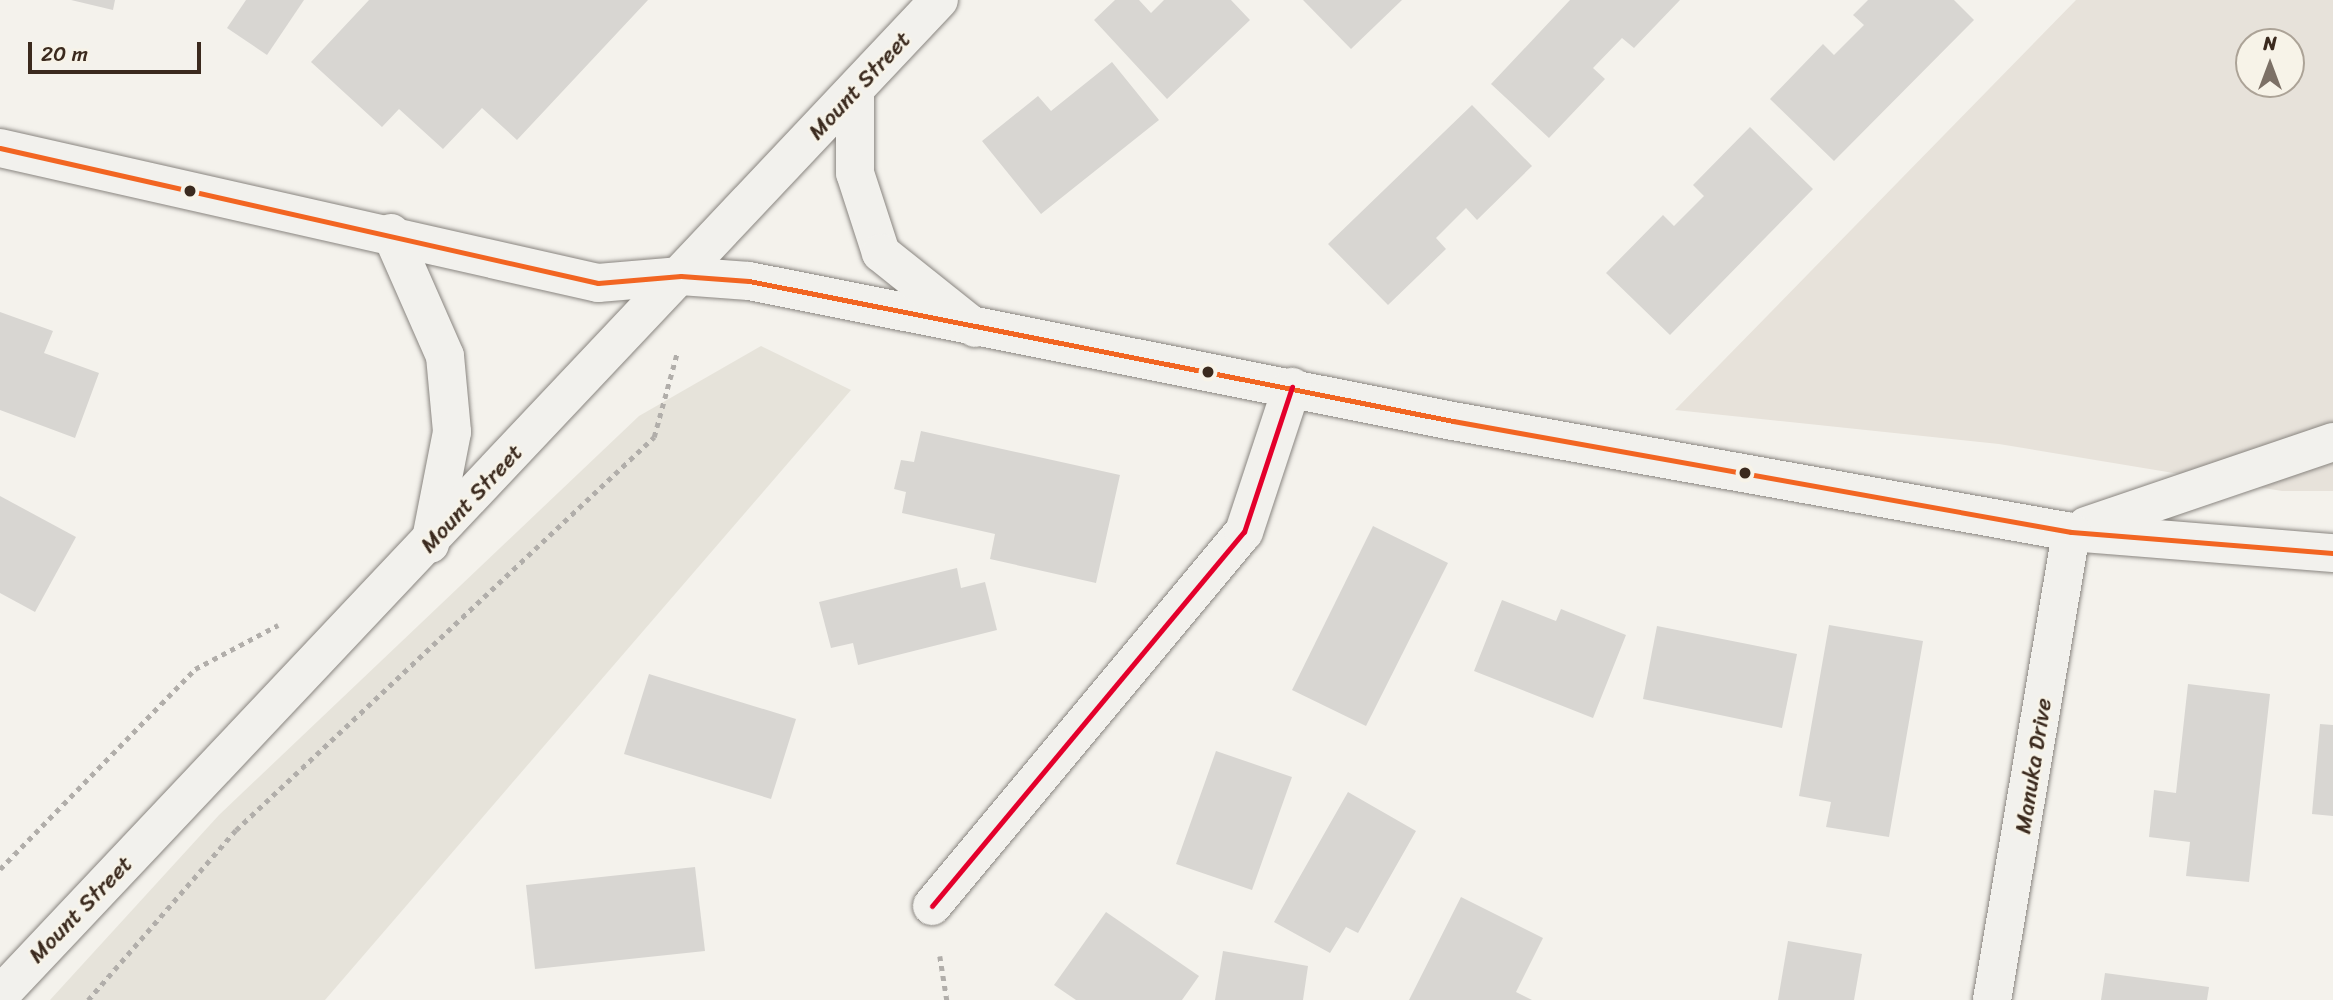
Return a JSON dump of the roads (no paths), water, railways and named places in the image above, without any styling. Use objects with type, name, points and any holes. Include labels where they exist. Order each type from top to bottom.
[{"type":"main road","name":"Mount Street","points":[[0,995],[430,544],[939,0]]},
{"type":"main road","points":[[855,91],[855,173],[881,253],[975,328]]},
{"type":"main road","points":[[0,148],[391,233],[598,283],[681,275],[749,281],[975,328],[2071,531],[2333,553]]},
{"type":"main road","points":[[391,233],[445,356],[452,432],[430,544]]},
{"type":"main road","points":[[932,906],[1244,531],[1292,387]]},
{"type":"main road","points":[[2071,531],[2333,442]]},
{"type":"main road","name":"Manuka Drive","points":[[1992,1000],[2071,531]]}]
